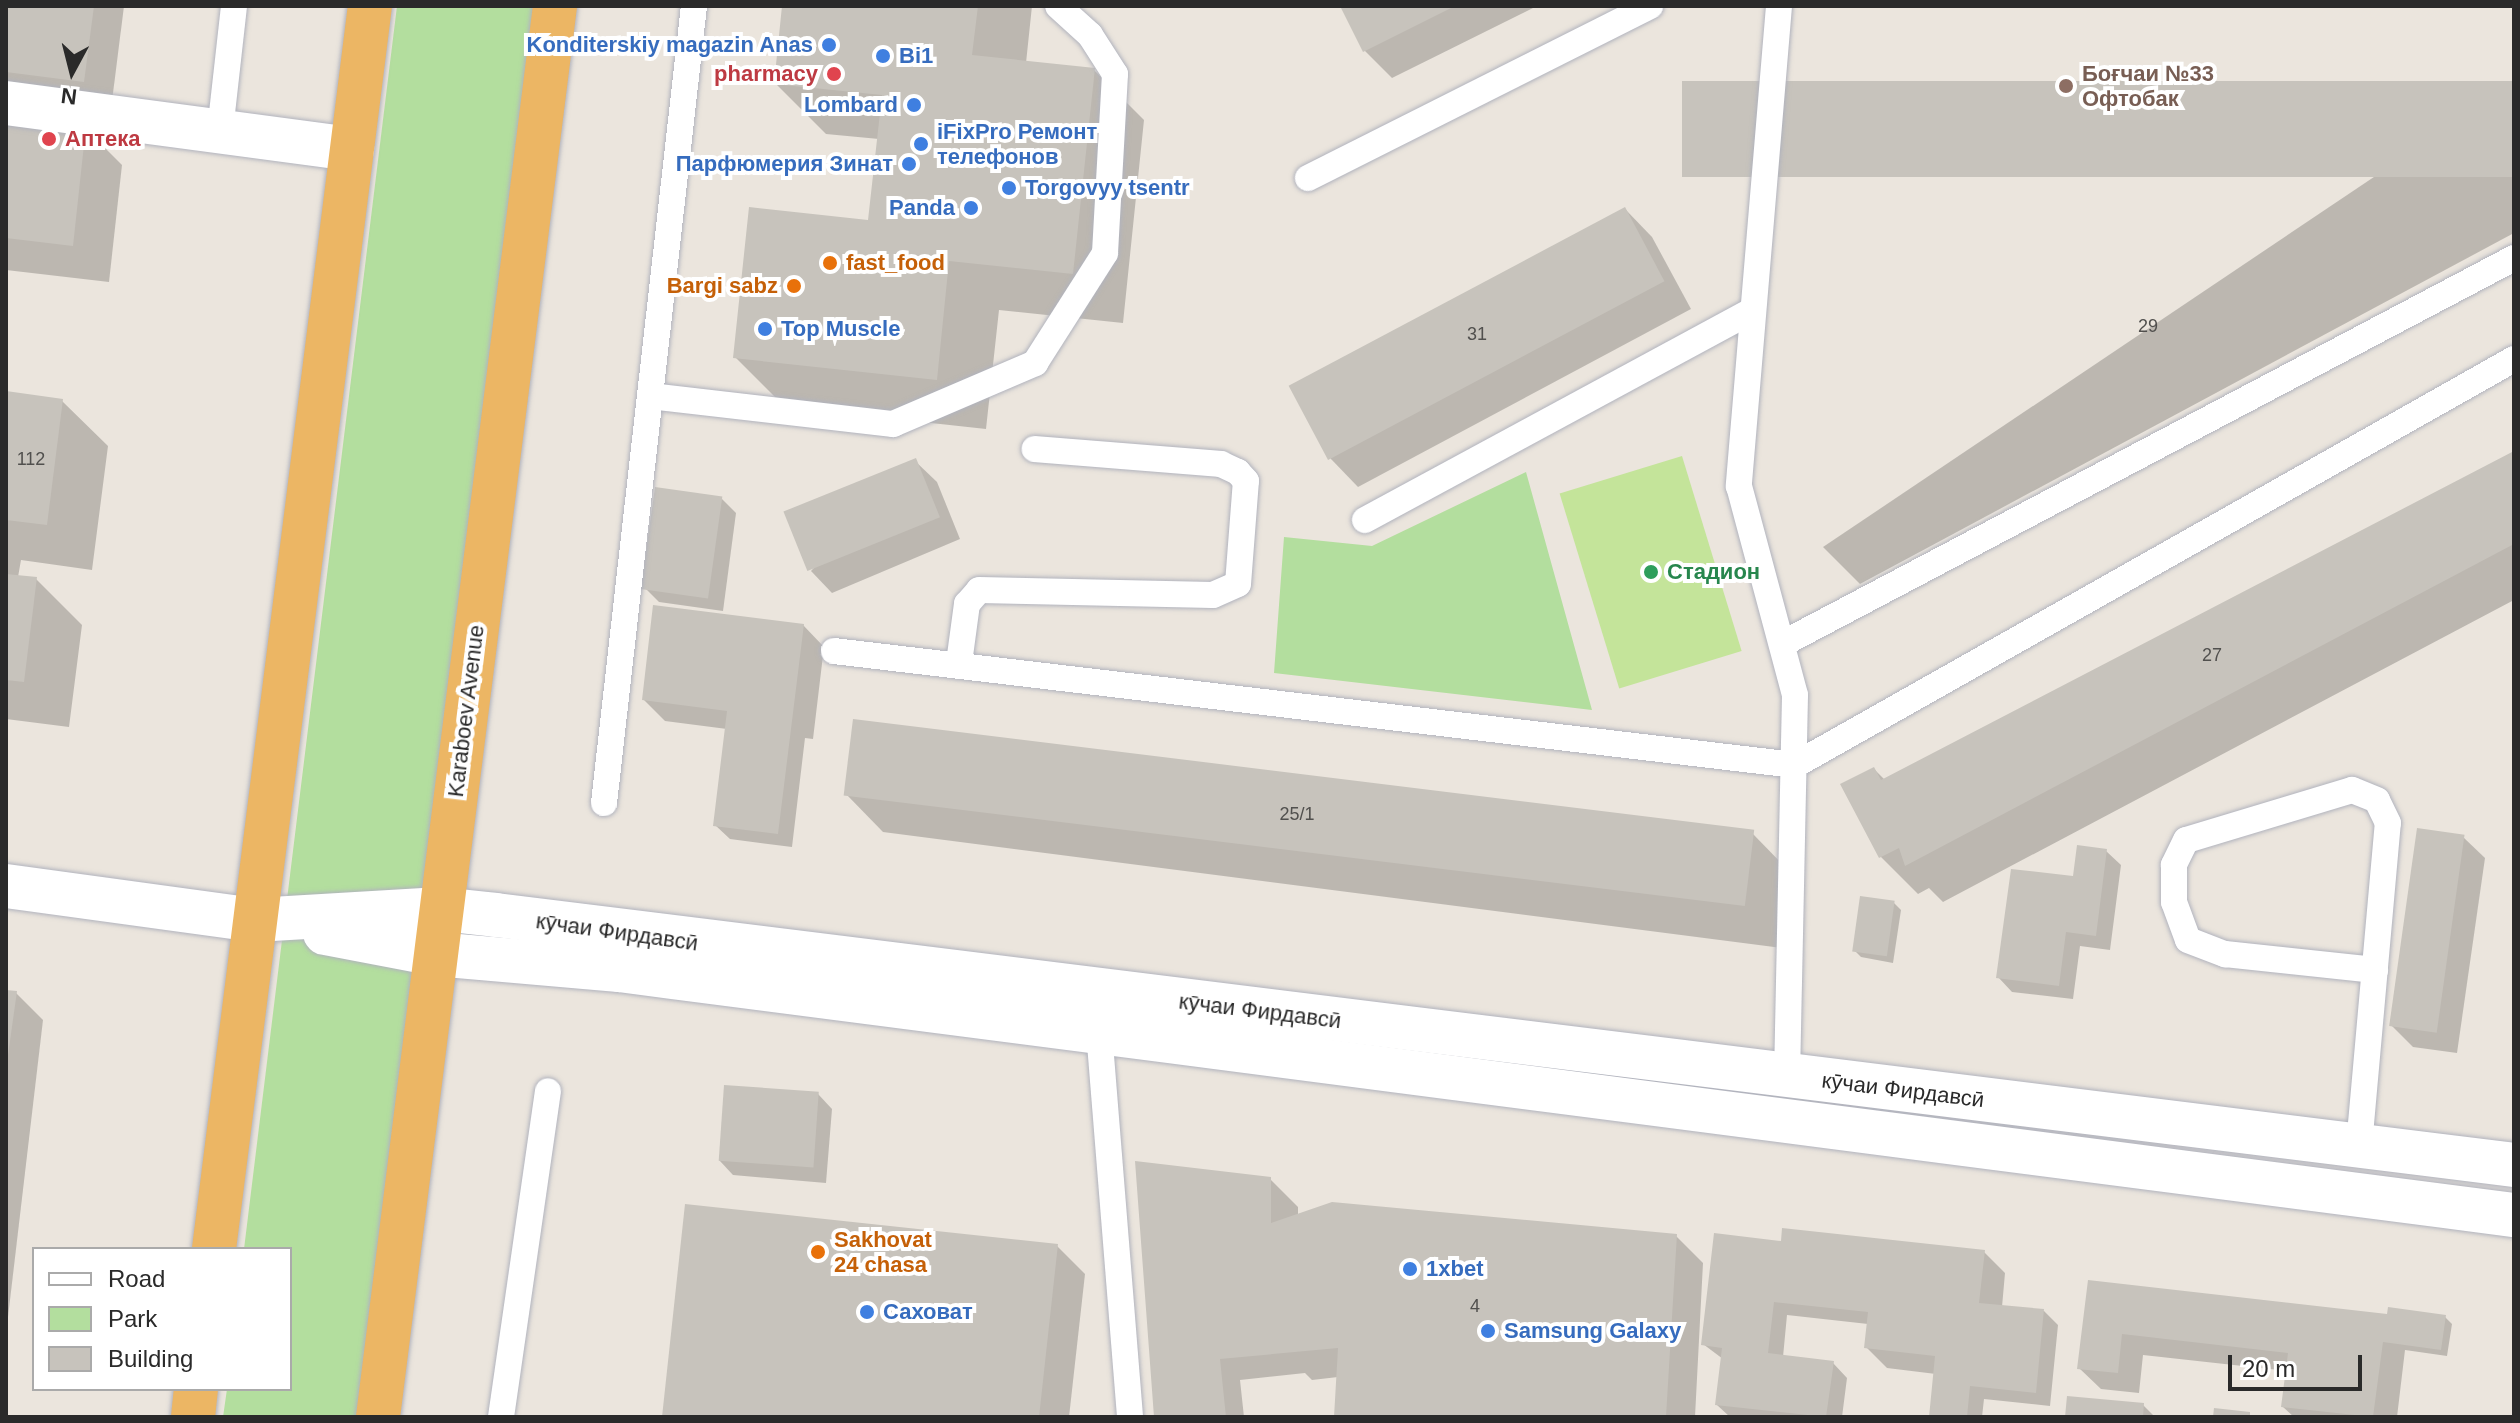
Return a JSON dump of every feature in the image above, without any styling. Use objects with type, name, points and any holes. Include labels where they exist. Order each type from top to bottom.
[{"type":"highway","points":[[214,1247],[370,6]]},
{"type":"highway","name":"Karaboev Avenue","points":[[378,1417],[555,6]]},
{"type":"highway","points":[[193,1417],[196,1391]]},
{"type":"street","points":[[6,103],[352,149]]},
{"type":"street","name":"кӯчаи Фирдавсӣ","points":[[6,886],[255,920],[435,954],[619,970],[1099,1031],[2359,1146],[2514,1165]]},
{"type":"street","name":"кӯчаи Фирдавсӣ","points":[[255,920],[441,909],[1785,1096],[2514,1215]]},
{"type":"lane","points":[[220,131],[234,6]]},
{"type":"lane","points":[[604,803],[694,6]]},
{"type":"lane","points":[[650,396],[893,424],[1035,363],[1105,253],[1106,238],[1115,74],[1090,35],[1058,6]]},
{"type":"lane","points":[[1308,178],[1650,6]]},
{"type":"lane","points":[[1779,6],[1739,486],[1795,695],[1785,1096]]},
{"type":"lane","points":[[1782,644],[2514,258]]},
{"type":"lane","points":[[1365,520],[1752,311]]},
{"type":"lane","points":[[834,651],[959,663],[1795,765],[2514,359]]},
{"type":"lane","points":[[959,663],[967,604],[979,590],[1213,595],[1238,584],[1246,481],[1238,472],[1221,464],[1035,449]]},
{"type":"lane","points":[[2359,1146],[2375,970],[2388,823],[2377,800],[2352,790],[2186,840],[2174,865],[2174,902],[2188,940],[2225,954],[2375,970]]},
{"type":"lane","points":[[1099,1031],[1130,1417]]},
{"type":"lane","points":[[501,1417],[548,1091]]},
{"type":"green space","points":[[397,6],[543,6],[362,1417],[223,1417],[227,1391],[292,1391],[292,1247],[244,1247]]},
{"type":"green space","name":"Стадион","points":[[1682,456],[1742,651],[1619,689],[1560,493]]},
{"type":"green space","points":[[1526,472],[1592,710],[1274,673],[1284,537],[1372,546]]},
{"type":"building","points":[[6,6],[94,6],[84,82],[6,72]]},
{"type":"building","points":[[782,6],[978,6],[972,55],[1095,68],[1073,274],[949,261],[937,380],[733,358],[749,207],[868,220],[882,95],[774,84]]},
{"type":"building","points":[[1340,6],[1455,6],[1363,52]]},
{"type":"building","points":[[1682,81],[2514,81],[2514,177],[1682,177]]},
{"type":"building","points":[[6,117],[86,126],[73,246],[6,238]]},
{"type":"building","points":[[1625,207],[1664,281],[1328,460],[1289,386]]},
{"type":"building","points":[[6,391],[63,399],[47,525],[6,520]]},
{"type":"building","points":[[2514,451],[2514,544],[1905,866],[1899,848],[1879,858],[1840,784],[1874,767],[1881,780]]},
{"type":"building","points":[[916,458],[940,517],[807,571],[783,512]]},
{"type":"building","points":[[655,487],[722,496],[708,598],[641,589]]},
{"type":"building","points":[[6,574],[37,577],[24,682],[6,680]]},
{"type":"building","points":[[653,605],[804,624],[778,834],[713,826],[727,711],[642,700]]},
{"type":"building","points":[[853,719],[1754,830],[1745,906],[844,795]]},
{"type":"building","points":[[2417,828],[2465,835],[2437,1033],[2389,1026]]},
{"type":"building","points":[[2077,845],[2107,849],[2096,936],[2066,932],[2059,986],[1996,978],[2011,869],[2073,876]]},
{"type":"building","points":[[1860,896],[1895,901],[1887,956],[1852,951]]},
{"type":"building","points":[[6,990],[17,991],[8,1055],[6,1055]]},
{"type":"building","points":[[724,1085],[819,1092],[813,1167],[719,1161]]},
{"type":"building","points":[[1135,1161],[1271,1177],[1271,1223],[1332,1202],[1677,1234],[1666,1417],[1334,1417],[1338,1348],[1220,1359],[1226,1417],[1154,1417]]},
{"type":"building","name":"Саховат","points":[[685,1204],[1058,1244],[1039,1417],[662,1417]]},
{"type":"building","points":[[1782,1228],[1985,1250],[1979,1303],[2044,1309],[2036,1393],[1970,1386],[1967,1417],[1929,1417],[1935,1356],[1864,1348],[1868,1312],[1774,1302],[1768,1353],[1834,1361],[1826,1417],[1715,1405],[1722,1348],[1701,1345],[1714,1233],[1781,1241]]},
{"type":"building","points":[[2088,1280],[2387,1314],[2388,1307],[2446,1315],[2441,1350],[2383,1342],[2373,1417],[2281,1407],[2288,1353],[2122,1334],[2118,1373],[2077,1369]]},
{"type":"building","points":[[2067,1396],[2144,1403],[2143,1417],[2065,1417]]},
{"type":"building","points":[[2214,1408],[2250,1412],[2250,1417],[2213,1417]]},
{"type":"place","name":"Konditerskiy magazin Anas","points":[[829,45]]},
{"type":"place","name":"Bi1","points":[[883,56]]},
{"type":"place","name":"pharmacy","points":[[834,74]]},
{"type":"place","name":"Боғчаи №33 Офтобак","points":[[2066,86]]},
{"type":"place","name":"Lombard","points":[[914,105]]},
{"type":"place","name":"Аптека","points":[[49,139]]},
{"type":"place","name":"iFixPro Ремонт телефонов","points":[[921,144]]},
{"type":"place","name":"Парфюмерия Зинат","points":[[909,164]]},
{"type":"place","name":"Torgovyy tsentr","points":[[1009,188]]},
{"type":"place","name":"Panda","points":[[971,208]]},
{"type":"place","name":"fast_food","points":[[830,263]]},
{"type":"place","name":"Bargi sabz","points":[[794,286]]},
{"type":"place","name":"Top Muscle","points":[[765,329]]},
{"type":"place","name":"Стадион","points":[[1651,572]]},
{"type":"place","name":"Sakhovat 24 chasa","points":[[818,1252]]},
{"type":"place","name":"1xbet","points":[[1410,1269]]},
{"type":"place","name":"Саховат","points":[[867,1312]]},
{"type":"place","name":"Samsung Galaxy","points":[[1488,1331]]}]
